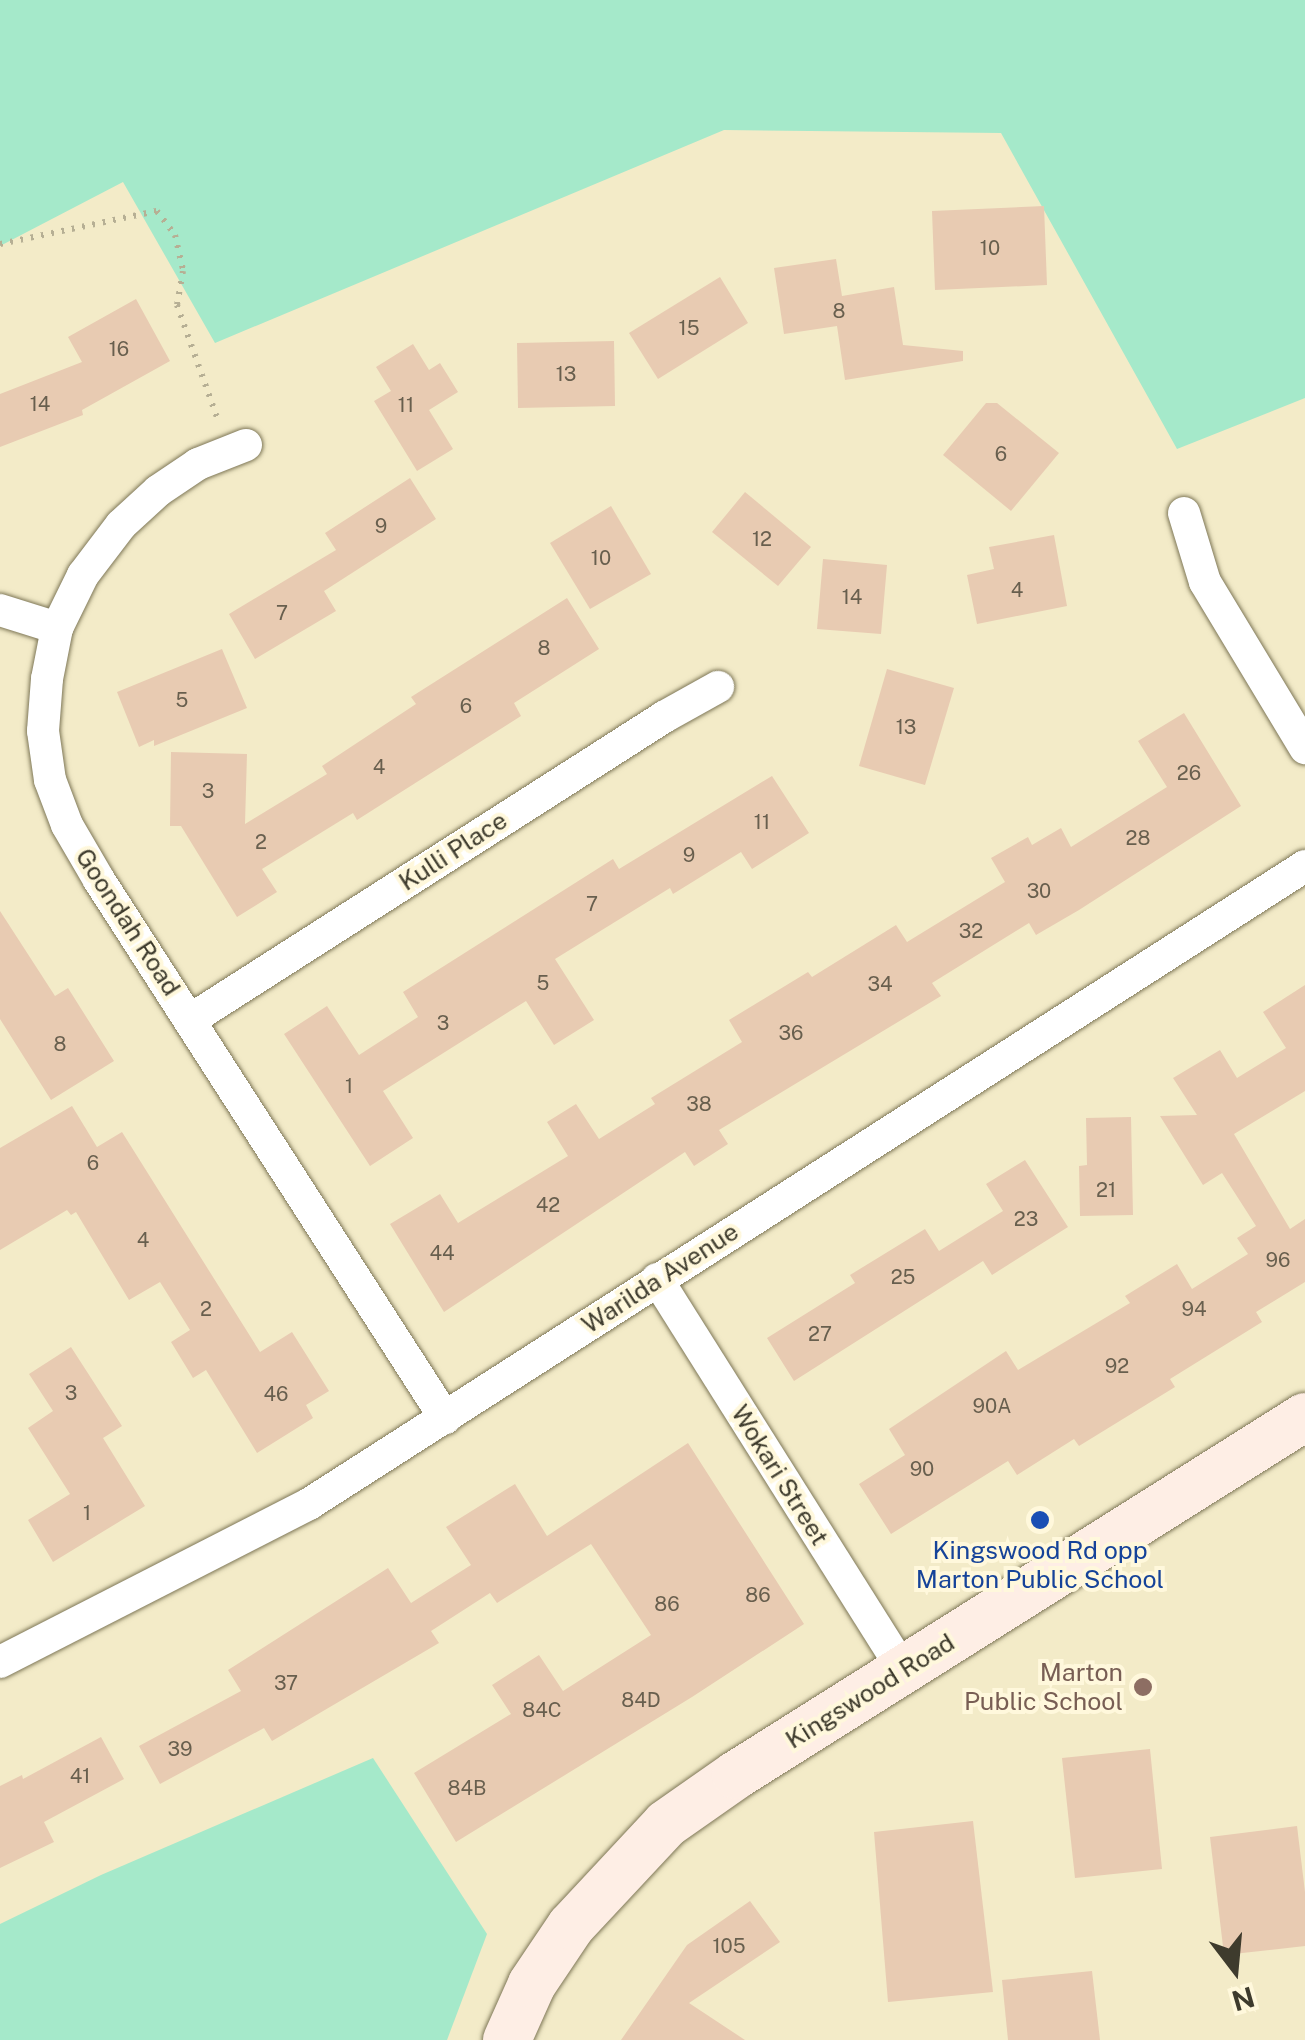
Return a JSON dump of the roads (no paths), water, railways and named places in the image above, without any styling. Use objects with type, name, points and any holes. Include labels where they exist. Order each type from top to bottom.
[{"type":"street","name":"Goondah Road","points":[[238,448],[198,464],[158,491],[121,525],[84,574],[57,628],[43,731],[50,780],[67,825],[444,1418]]},
{"type":"street","points":[[1184,513],[1205,582],[1305,748]]},
{"type":"street","points":[[0,610],[57,628]]},
{"type":"street","name":"Kulli Place","points":[[190,1020],[664,717],[718,687]]},
{"type":"street","name":"Warilda Avenue","points":[[0,1662],[234,1545],[444,1418],[1305,866]]},
{"type":"street","name":"Wokari Street","points":[[657,1279],[903,1670]]},
{"type":"street","name":"Kingswood Road","points":[[507,2040],[532,1984],[571,1926],[666,1824],[1305,1417]]},
{"type":"place","name":"Kingswood Rd opp Marton Public School","points":[[1040,1520]]},
{"type":"place","name":"Marton Public School","points":[[1143,1687]]}]
